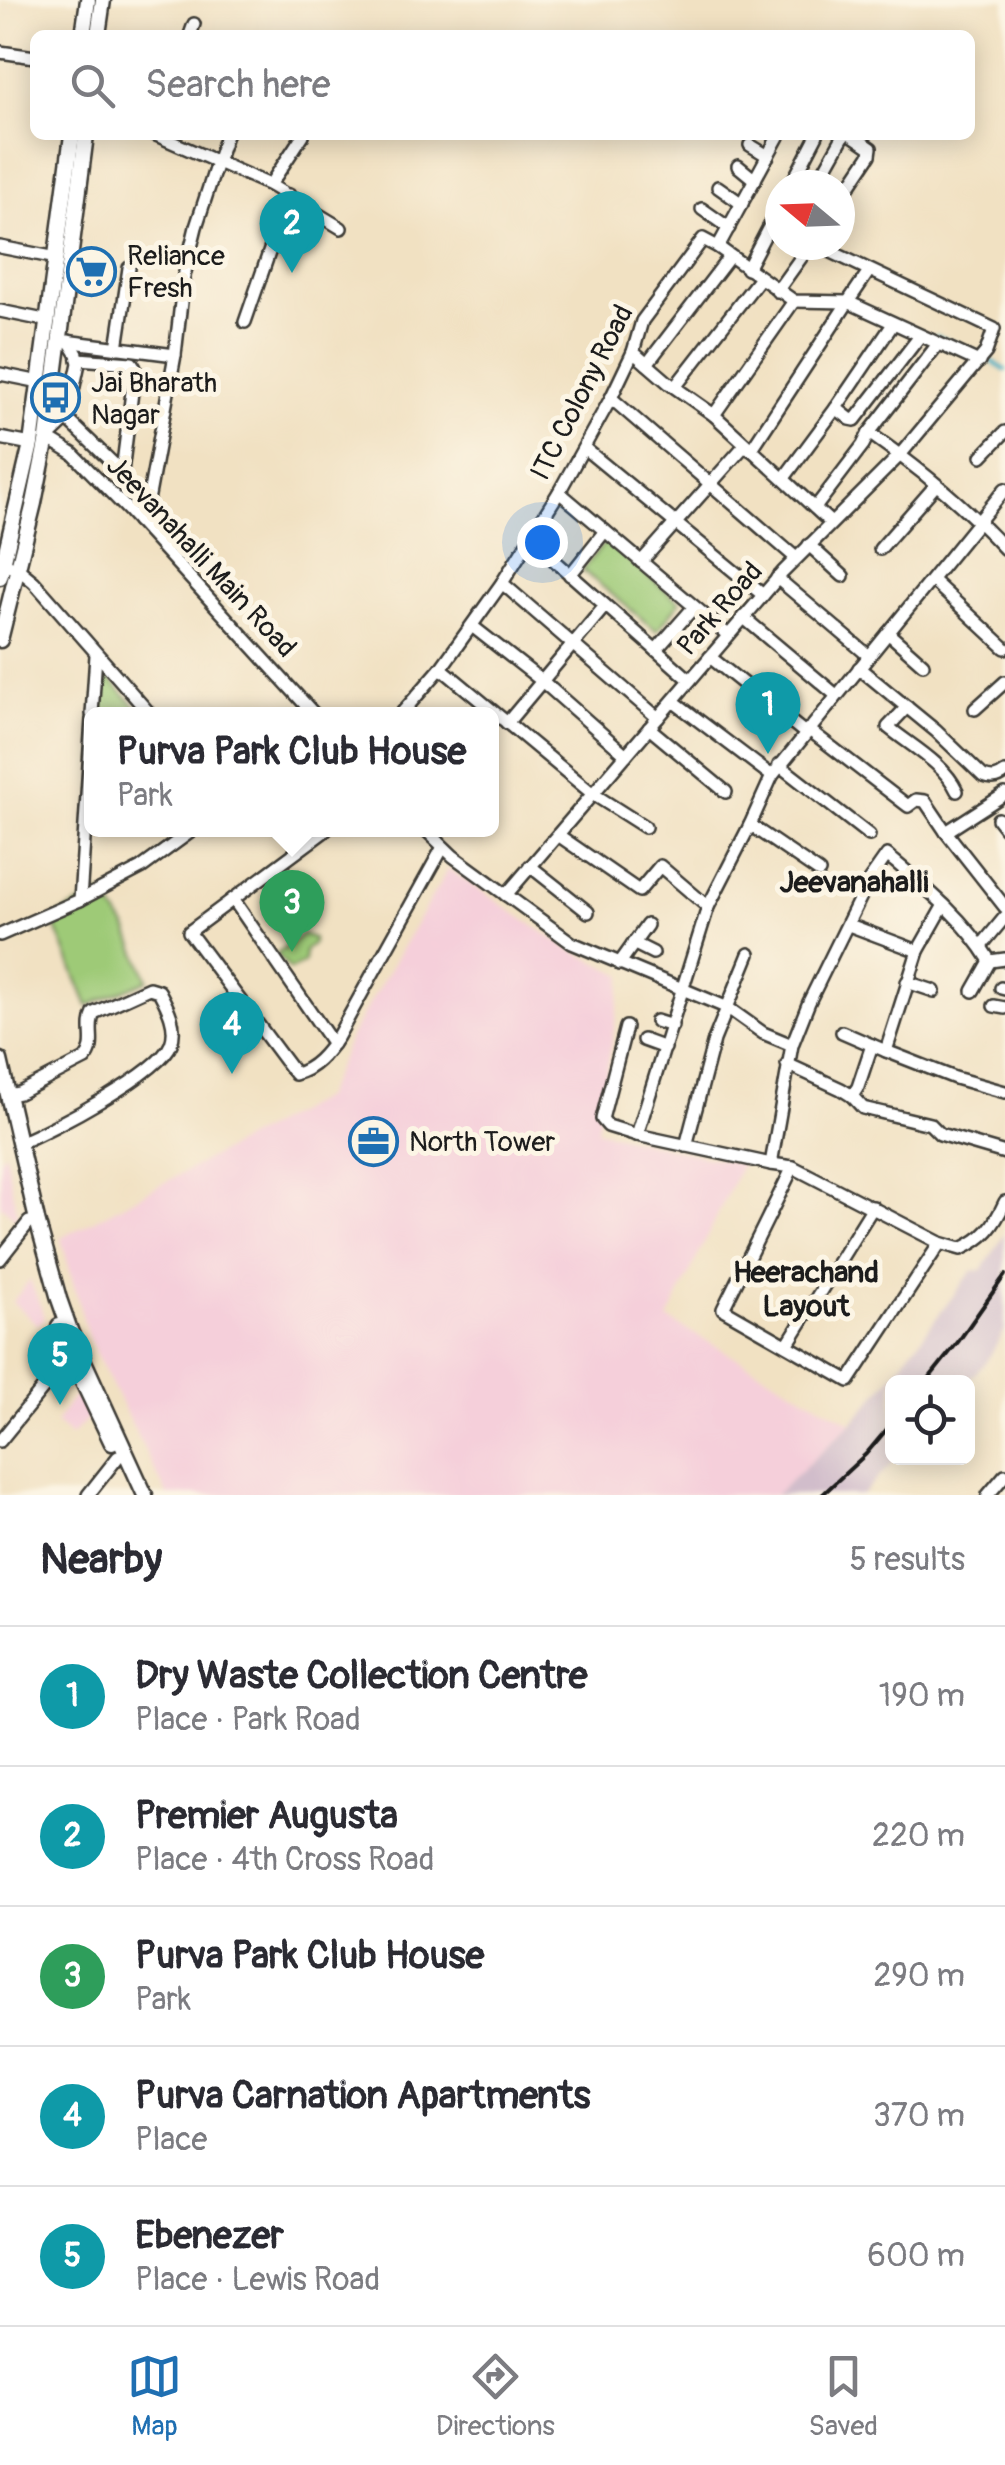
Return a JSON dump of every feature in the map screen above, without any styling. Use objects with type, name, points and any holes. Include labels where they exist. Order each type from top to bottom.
[{"type":"main road","points":[[84,30],[88,0]]},
{"type":"main road","points":[[99,30],[103,0]]},
{"type":"main road","points":[[1,631],[5,568],[31,444],[71,140]]},
{"type":"main road","points":[[5,568],[34,503],[47,438],[64,341],[85,140]]},
{"type":"main road","points":[[0,1063],[28,1222],[50,1302],[135,1495]]},
{"type":"main road","points":[[4,1096],[71,1333],[145,1495]]},
{"type":"street","points":[[0,52],[30,56]]},
{"type":"street","points":[[167,140],[289,194],[341,228]]},
{"type":"street","points":[[138,521],[147,506],[175,355],[184,276],[224,140]]},
{"type":"street","points":[[270,185],[300,140]]},
{"type":"street","points":[[777,140],[718,247],[794,301],[848,302],[938,344],[981,358],[994,329],[846,260]]},
{"type":"street","points":[[799,170],[814,140]]},
{"type":"street","points":[[824,170],[841,140]]},
{"type":"street","points":[[855,178],[871,148],[859,140]]},
{"type":"street","points":[[750,146],[768,156]]},
{"type":"street","points":[[738,166],[755,180]]},
{"type":"street","points":[[718,187],[742,204]]},
{"type":"street","points":[[246,322],[289,194]]},
{"type":"street","points":[[702,209],[729,228]]},
{"type":"street","points":[[747,268],[765,234]]},
{"type":"street","name":"ITC Colony Road","points":[[407,707],[472,626],[559,492],[611,398],[642,322],[703,239],[718,247]]},
{"type":"street","points":[[0,247],[57,258]]},
{"type":"street","points":[[646,364],[730,256]]},
{"type":"street","points":[[777,291],[802,260]]},
{"type":"street","points":[[117,348],[129,268]]},
{"type":"street","points":[[641,562],[748,447],[870,271]]},
{"type":"street","points":[[674,387],[760,278]]},
{"type":"street","points":[[714,415],[794,301]]},
{"type":"street","points":[[0,311],[49,321]]},
{"type":"street","points":[[784,478],[893,324]]},
{"type":"street","points":[[836,408],[856,420],[920,336]]},
{"type":"street","points":[[64,341],[175,355]]},
{"type":"street","points":[[47,438],[67,419],[79,363],[64,341]]},
{"type":"street","points":[[815,508],[938,344]]},
{"type":"street","points":[[633,352],[714,415],[831,524]]},
{"type":"street","name":"Park Road","points":[[506,895],[762,595],[900,454],[981,358]]},
{"type":"street","points":[[67,419],[122,472],[134,368],[132,363],[78,359]]},
{"type":"street","points":[[0,374],[40,382]]},
{"type":"street","points":[[611,398],[796,558]]},
{"type":"street","points":[[982,456],[1005,432]]},
{"type":"street","points":[[869,433],[978,520],[1005,549]]},
{"type":"street","points":[[0,438],[31,444]]},
{"type":"street","name":"Jeevanahalli Main Road","points":[[47,438],[73,454],[138,521],[308,707]]},
{"type":"street","points":[[584,448],[762,595]]},
{"type":"street","points":[[880,549],[936,485]]},
{"type":"street","points":[[637,1135],[708,908],[775,770],[1005,489]]},
{"type":"street","points":[[559,492],[728,635]]},
{"type":"street","points":[[570,574],[605,531]]},
{"type":"street","points":[[529,538],[690,680]]},
{"type":"street","points":[[809,545],[843,576]]},
{"type":"street","points":[[5,568],[34,582],[143,707]]},
{"type":"street","points":[[778,578],[869,656]]},
{"type":"street","points":[[932,580],[1005,648]]},
{"type":"street","points":[[502,582],[726,792]]},
{"type":"street","points":[[507,722],[606,606]]},
{"type":"street","points":[[656,650],[694,606]]},
{"type":"street","points":[[744,617],[836,695]]},
{"type":"street","points":[[472,626],[626,755]]},
{"type":"street","points":[[888,633],[923,664]]},
{"type":"street","points":[[93,707],[96,656]]},
{"type":"street","points":[[710,656],[908,806],[916,800],[924,801],[1005,907]]},
{"type":"street","points":[[441,668],[489,707]]},
{"type":"street","points":[[859,668],[936,731],[1003,795],[946,832]]},
{"type":"street","points":[[975,708],[1005,682]]},
{"type":"street","points":[[673,700],[869,835]]},
{"type":"street","points":[[907,707],[888,727],[941,769],[957,790]]},
{"type":"street","points":[[499,715],[592,794],[645,828]]},
{"type":"street","points":[[990,779],[1005,773]]},
{"type":"street","points":[[750,825],[819,872]]},
{"type":"street","points":[[558,835],[638,891],[660,866],[708,908]]},
{"type":"street","points":[[80,900],[84,837]]},
{"type":"street","points":[[0,936],[141,868],[184,837]]},
{"type":"street","points":[[317,837],[189,932],[295,1074],[306,1071],[333,1044],[444,847]]},
{"type":"street","points":[[433,837],[572,942],[728,1008],[764,1033],[792,1045]]},
{"type":"street","points":[[770,1164],[792,1045],[868,882],[888,855],[944,906],[990,961]]},
{"type":"street","points":[[530,866],[588,912]]},
{"type":"street","points":[[233,899],[333,1044]]},
{"type":"street","points":[[886,1051],[918,952],[944,906]]},
{"type":"street","points":[[981,946],[1005,917]]},
{"type":"street","points":[[620,964],[647,924]]},
{"type":"street","points":[[849,925],[918,952]]},
{"type":"street","points":[[633,944],[654,953]]},
{"type":"street","points":[[686,1146],[714,1040],[749,954]]},
{"type":"street","points":[[990,961],[1005,960]]},
{"type":"street","points":[[974,991],[990,961]]},
{"type":"street","points":[[908,982],[934,991]]},
{"type":"street","points":[[4,1096],[19,1093],[85,1059],[93,1044],[90,1024],[94,1013],[149,988],[158,991],[174,1029],[171,1046],[162,1058],[133,1079],[19,1143]]},
{"type":"street","points":[[656,1020],[672,1026]]},
{"type":"street","points":[[626,1026],[602,1119],[608,1126],[793,1167],[940,1243],[961,1249],[978,1242],[996,1221],[1005,1202]]},
{"type":"street","points":[[842,1032],[955,1078],[1005,1092]]},
{"type":"street","points":[[643,1040],[664,1048]]},
{"type":"street","points":[[852,1096],[872,1046]]},
{"type":"street","points":[[788,1064],[852,1096],[862,1108],[930,1124],[940,1134],[1005,1153]]},
{"type":"street","points":[[42,1132],[53,1134],[83,1118]]},
{"type":"street","points":[[793,1167],[723,1310],[848,1380],[940,1243]]},
{"type":"street","points":[[787,1346],[873,1208]]},
{"type":"street","points":[[0,1259],[28,1222]]},
{"type":"street","points":[[0,1441],[70,1354]]},
{"type":"street","points":[[88,1495],[118,1457]]},
{"type":"street","points":[[988,1495],[1005,1475]]},
{"type":"shaded area","points":[[448,869],[567,948],[623,975],[597,1130],[742,1163],[668,1319],[852,1423],[775,1495],[167,1495],[88,1337],[61,1238],[324,1097],[351,1035]]},
{"type":"shaded area","points":[[5,1152],[18,1220],[0,1205],[0,1159]]},
{"type":"shaded area","points":[[1005,1234],[1005,1330],[986,1362],[974,1375],[893,1375],[972,1271],[982,1270]]},
{"type":"shaded area","points":[[30,1280],[45,1318],[38,1325],[12,1302]]},
{"type":"shaded area","points":[[885,1384],[885,1465],[890,1465],[862,1495],[775,1495],[852,1423]]},
{"type":"shaded area","points":[[75,1395],[89,1417],[71,1436],[55,1423]]},
{"type":"green space","points":[[606,541],[680,602],[657,631],[582,570]]},
{"type":"green space","points":[[100,669],[136,707],[98,707]]},
{"type":"green space","points":[[102,893],[127,928],[148,980],[88,1006],[52,918]]},
{"type":"green space","points":[[303,934],[313,938],[313,943],[305,950],[304,962],[290,970],[277,954]]},
{"type":"waterway","points":[[936,336],[978,354]]},
{"type":"waterway","points":[[986,358],[1005,370]]},
{"type":"railway","points":[[932,1375],[1005,1275]]},
{"type":"railway","points":[[822,1495],[885,1431]]},
{"type":"place","name":"Reliance Fresh","points":[[92,271]]},
{"type":"place","name":"Premier Augusta","points":[[292,273]]},
{"type":"place","name":"Jai Bharath Nagar","points":[[56,398]]},
{"type":"place","name":"Dry Waste Collection Centre","points":[[768,754]]},
{"type":"place","name":"Purva Park Club House","points":[[292,952]]},
{"type":"place","name":"Purva Carnation Apartments","points":[[232,1074]]},
{"type":"place","name":"North Tower","points":[[374,1141]]},
{"type":"place","name":"Ebenezer","points":[[60,1405]]},
{"type":"district","name":"Jeevanahalli","points":[[854,882]]},
{"type":"district","name":"Heerachand Layout","points":[[806,1289]]}]
